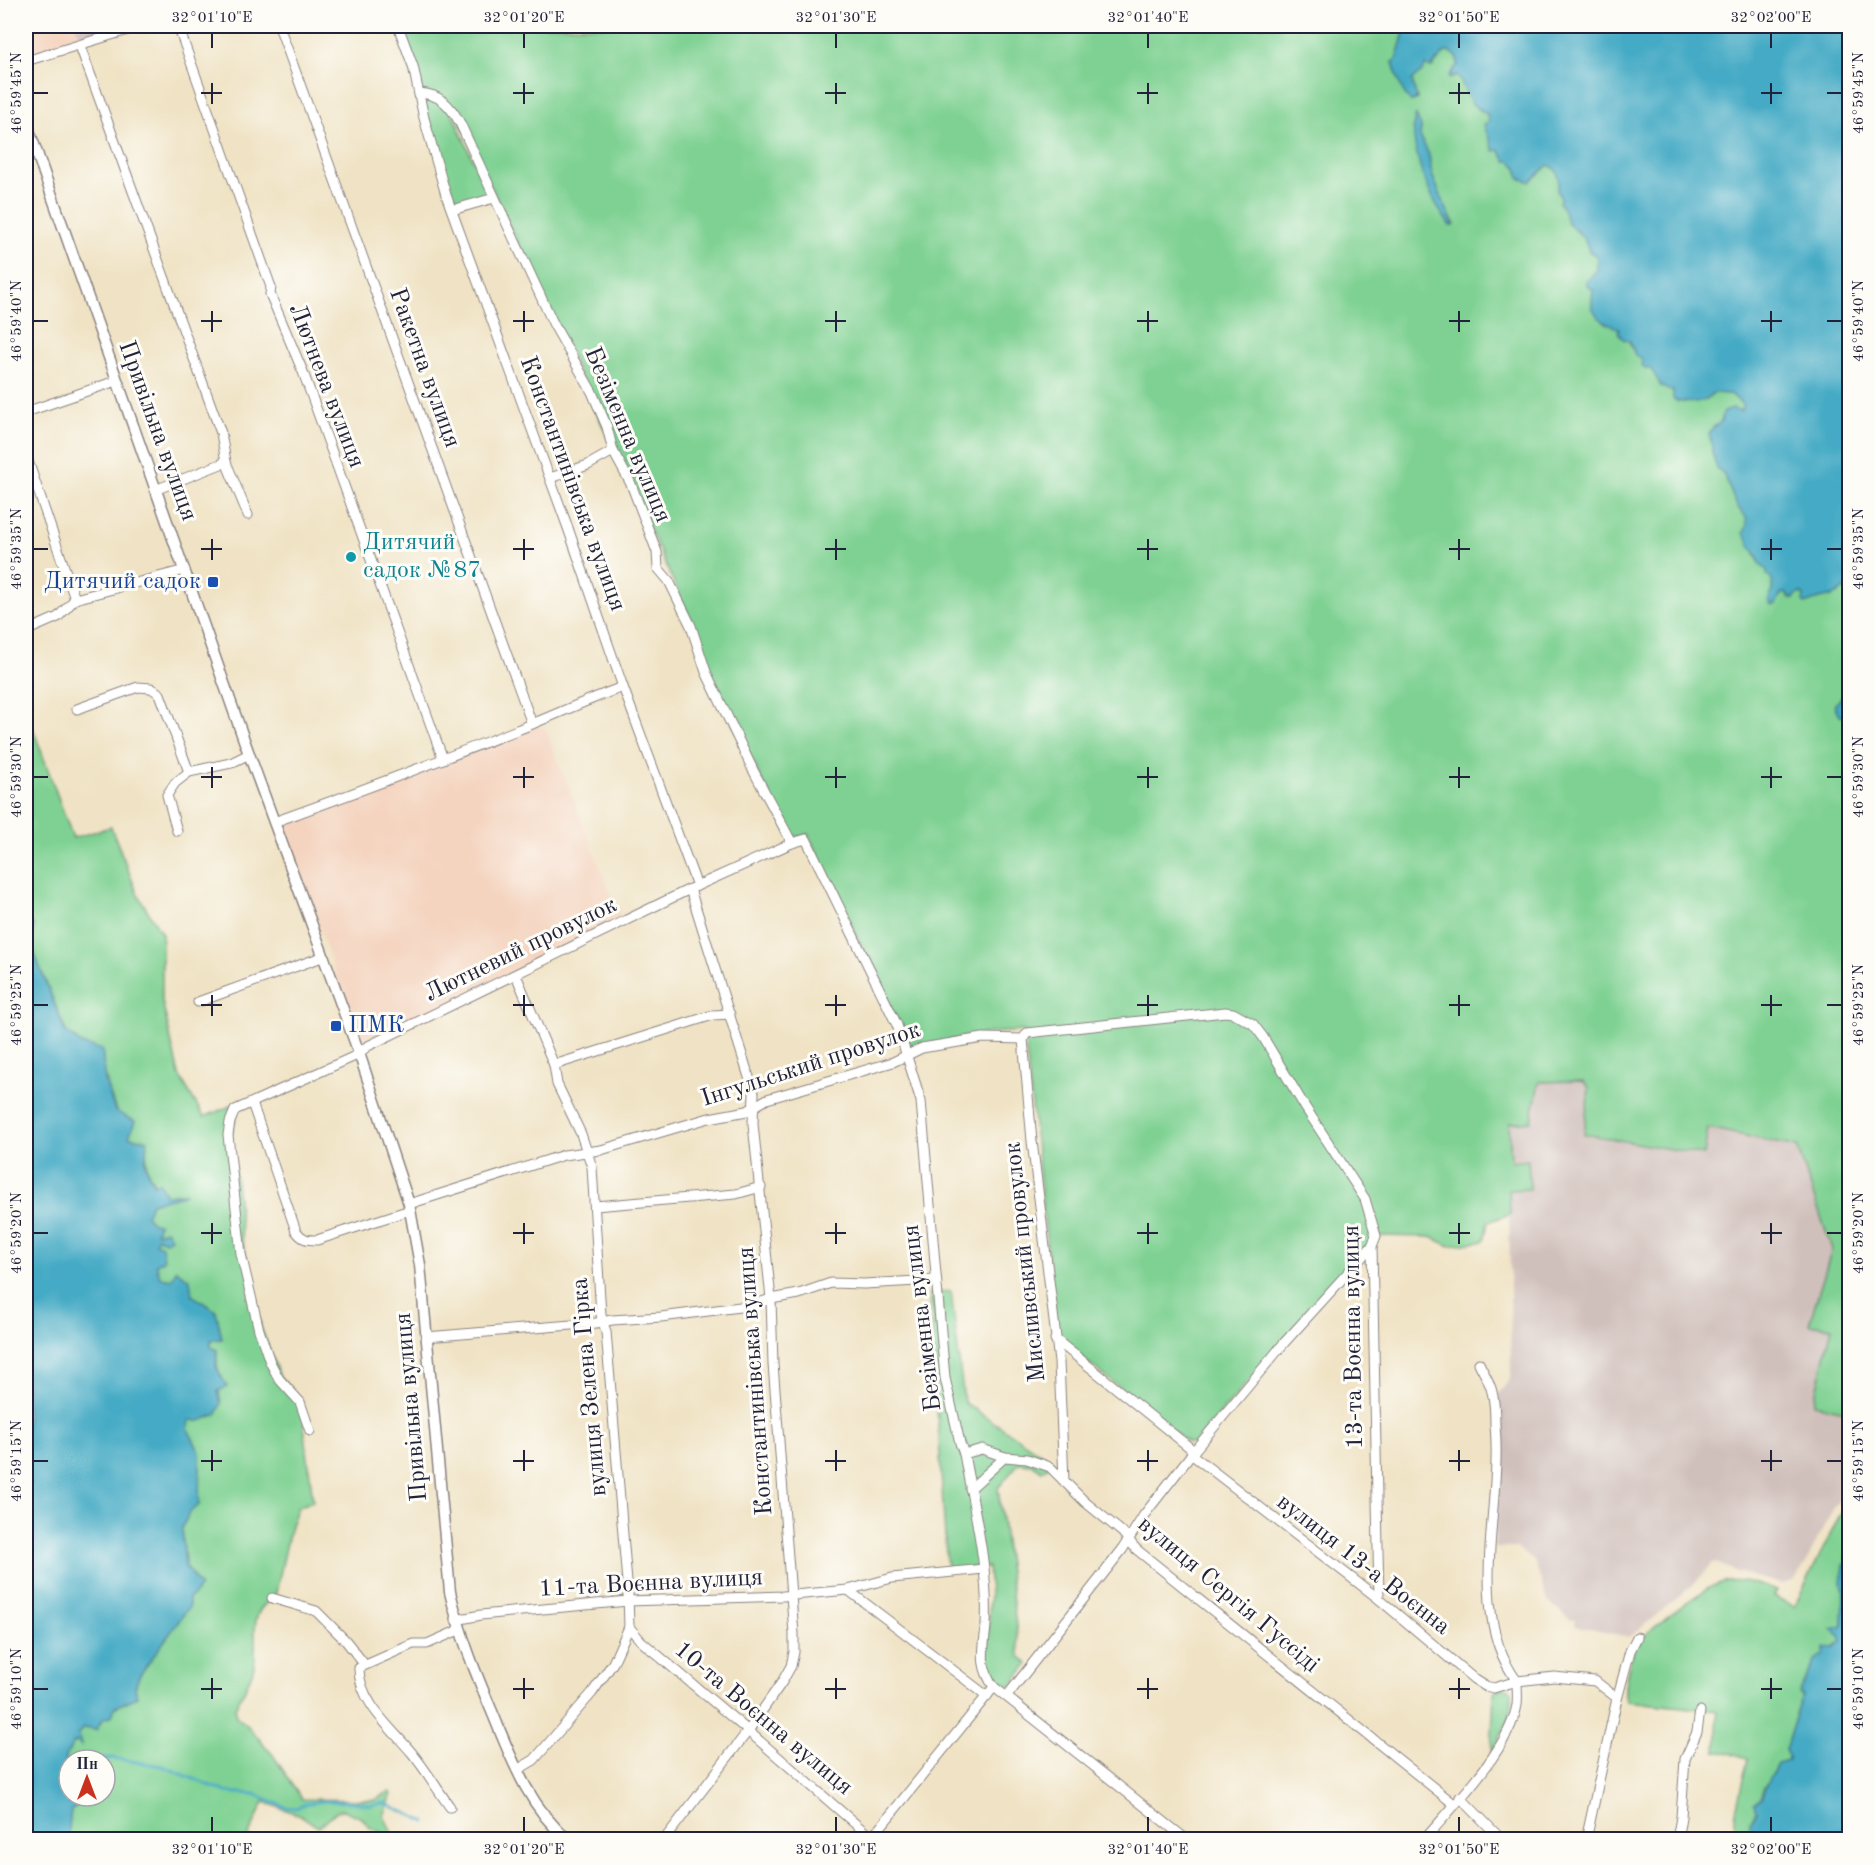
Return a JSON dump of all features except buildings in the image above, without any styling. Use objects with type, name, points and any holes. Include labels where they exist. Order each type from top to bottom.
[{"type":"street","points":[[26,61],[141,26]]},
{"type":"street","name":"Лютнева вулиця","points":[[178,26],[271,287],[270,294],[303,372],[443,759]]},
{"type":"street","name":"Ракетна вулиця","points":[[279,26],[532,724]]},
{"type":"street","points":[[398,26],[413,66],[419,93]]},
{"type":"street","points":[[80,46],[221,433],[226,462],[248,515]]},
{"type":"street","name":"Безіменна вулиця","points":[[419,93],[430,93],[438,97],[452,110],[554,325],[592,392],[607,426],[613,451],[631,484],[657,552],[658,568],[669,581],[691,626],[705,672],[792,843]]},
{"type":"street","name":"Константинівська вулиця","points":[[419,93],[424,118],[452,210],[550,478],[693,887],[754,1093],[753,1124],[771,1299],[773,1364],[792,1595],[794,1652],[791,1666],[782,1682],[748,1731],[664,1839]]},
{"type":"street","name":"Привільна вулиця","points":[[26,122],[249,754],[359,1053],[410,1207],[420,1265],[450,1592],[458,1625],[523,1784],[538,1808],[568,1839]]},
{"type":"street","points":[[452,210],[494,198]]},
{"type":"street","points":[[26,412],[116,381]]},
{"type":"street","points":[[550,478],[588,465],[613,451]]},
{"type":"street","points":[[26,455],[75,599]]},
{"type":"street","points":[[155,490],[226,462]]},
{"type":"street","points":[[26,631],[58,617],[75,599],[185,570]]},
{"type":"street","points":[[77,709],[138,687],[151,688],[160,694],[189,772]]},
{"type":"street","points":[[274,822],[443,759],[623,687]]},
{"type":"street","points":[[177,831],[167,795],[176,783],[189,772],[231,763],[249,754]]},
{"type":"street","name":"Безіменна вулиця","points":[[806,839],[897,1025],[905,1057],[921,1101],[945,1378],[964,1454],[984,1569],[986,1621],[983,1669],[994,1687]]},
{"type":"street","name":"Лютневий провулок","points":[[310,1431],[300,1402],[279,1379],[270,1362],[259,1330],[241,1254],[228,1135],[235,1110],[359,1053],[368,1046],[693,887],[806,839]]},
{"type":"street","points":[[198,1002],[322,957]]},
{"type":"street","name":"вулиця Зелена Гірка","points":[[516,975],[554,1065],[557,1084],[577,1125],[592,1167],[629,1627],[613,1663],[592,1693],[534,1760],[517,1770]]},
{"type":"street","name":"Інгульський провулок","points":[[252,1103],[297,1231],[302,1238],[317,1240],[564,1155],[601,1150],[710,1118],[747,1111],[767,1099],[893,1062],[922,1048],[973,1040],[1023,1039],[1027,1032],[1175,1016],[1233,1013]]},
{"type":"street","name":"13-та Воєнна вулиця","points":[[1233,1013],[1253,1024],[1263,1037],[1365,1199],[1376,1236],[1372,1246],[1379,1599]]},
{"type":"street","points":[[554,1065],[713,1015],[730,1014]]},
{"type":"street","name":"Мисливський провулок","points":[[1023,1039],[1031,1130],[1059,1372],[1064,1481]]},
{"type":"street","points":[[595,1206],[735,1194],[761,1187]]},
{"type":"street","points":[[1007,1696],[1193,1452],[1284,1343],[1372,1246]]},
{"type":"street","points":[[426,1337],[661,1317],[748,1306],[799,1294],[831,1283],[864,1284],[935,1280]]},
{"type":"street","name":"вулиця 13-а Воєнна","points":[[1055,1339],[1379,1599],[1474,1679],[1485,1686],[1494,1688],[1516,1681],[1554,1677],[1595,1681],[1617,1698]]},
{"type":"street","points":[[1424,1839],[1488,1763],[1506,1735],[1517,1704],[1516,1681],[1504,1665],[1489,1600],[1498,1450],[1493,1393],[1479,1363]]},
{"type":"street","name":"вулиця Сергія Гуссіді","points":[[964,1454],[982,1449],[1005,1457],[1027,1459],[1050,1467],[1085,1502],[1122,1532],[1136,1549],[1457,1801],[1502,1839]]},
{"type":"street","points":[[970,1489],[1005,1457]]},
{"type":"street","name":"11-та Воєнна вулиця","points":[[364,1664],[413,1644],[427,1644],[458,1625],[481,1615],[628,1601],[792,1595],[848,1590],[892,1578],[984,1569]]},
{"type":"street","points":[[848,1590],[987,1696]]},
{"type":"street","points":[[272,1598],[316,1611],[346,1641],[364,1664],[359,1668],[359,1677],[376,1711],[411,1753],[450,1807]]},
{"type":"street","name":"10-та Воєнна вулиця","points":[[629,1627],[641,1641],[872,1839]]},
{"type":"street","points":[[1586,1839],[1617,1698],[1630,1651],[1637,1637]]},
{"type":"street","points":[[872,1839],[994,1687],[1186,1839]]},
{"type":"street","points":[[1677,1839],[1685,1759],[1697,1732],[1700,1711]]},
{"type":"shaded area","points":[[26,26],[75,26],[83,40],[26,56]]},
{"type":"shaded area","points":[[75,26],[129,26],[83,40]]},
{"type":"shaded area","points":[[537,726],[545,728],[619,918],[377,1037],[363,1037],[357,1032],[281,825]]},
{"type":"shaded area","points":[[1583,1081],[1589,1088],[1584,1134],[1704,1155],[1708,1128],[1797,1147],[1832,1249],[1809,1324],[1832,1327],[1814,1404],[1850,1412],[1849,1490],[1835,1505],[1799,1576],[1793,1581],[1782,1584],[1737,1572],[1714,1562],[1693,1585],[1630,1637],[1575,1626],[1575,1620],[1570,1620],[1548,1601],[1534,1561],[1517,1548],[1494,1548],[1500,1450],[1498,1394],[1511,1378],[1509,1190],[1529,1189],[1511,1162],[1508,1122],[1531,1121],[1539,1082]]},
{"type":"green space","points":[[401,26],[1406,26],[1396,60],[1393,62],[1406,95],[1417,99],[1412,79],[1422,72],[1426,64],[1432,67],[1445,52],[1451,52],[1457,56],[1458,66],[1449,75],[1450,79],[1457,76],[1472,102],[1487,114],[1489,121],[1484,125],[1494,151],[1499,150],[1506,161],[1511,160],[1517,168],[1538,175],[1548,165],[1557,172],[1559,183],[1557,190],[1561,198],[1559,202],[1567,223],[1584,239],[1589,251],[1597,256],[1597,270],[1590,279],[1593,289],[1592,306],[1622,333],[1635,355],[1651,368],[1661,387],[1709,398],[1714,393],[1731,394],[1743,405],[1741,411],[1721,422],[1709,434],[1717,468],[1723,473],[1737,506],[1747,517],[1749,541],[1760,564],[1772,579],[1773,591],[1769,599],[1775,605],[1781,594],[1785,593],[1794,599],[1801,593],[1808,603],[1828,594],[1849,589],[1849,639],[1844,649],[1849,672],[1845,695],[1846,716],[1850,719],[1849,1412],[1814,1404],[1832,1327],[1809,1324],[1832,1249],[1797,1147],[1708,1128],[1704,1155],[1584,1134],[1589,1088],[1583,1081],[1539,1082],[1531,1121],[1509,1123],[1511,1162],[1528,1160],[1530,1189],[1509,1190],[1510,1214],[1488,1222],[1484,1241],[1450,1246],[1431,1237],[1376,1236],[1194,1444],[1188,1443],[1065,1344],[1056,1330],[1024,1031],[989,1033],[912,1047],[907,1042],[808,834],[798,837],[789,834],[707,672],[693,625],[556,323],[454,109],[421,90]],"holes":[[[1413,125],[1421,127],[1420,136],[1429,155],[1432,175],[1444,206],[1455,224],[1450,226],[1435,202],[1420,166]]]},
{"type":"green space","points":[[429,96],[451,111],[489,195],[456,205],[452,201],[423,102],[425,97]]},
{"type":"green space","points":[[26,722],[32,726],[73,838],[111,827],[138,895],[162,934],[162,1001],[179,1075],[204,1117],[233,1105],[237,1113],[231,1135],[242,1239],[261,1328],[280,1377],[301,1400],[313,1501],[298,1507],[291,1525],[275,1597],[272,1602],[268,1602],[261,1608],[257,1616],[255,1662],[235,1709],[236,1716],[248,1726],[273,1755],[302,1799],[375,1800],[389,1792],[392,1794],[384,1816],[393,1835],[390,1837],[369,1827],[362,1818],[343,1810],[337,1811],[318,1827],[300,1815],[264,1802],[247,1839],[215,1837],[213,1840],[60,1839],[68,1837],[71,1808],[117,1808],[117,1748],[70,1748],[72,1744],[79,1741],[78,1735],[84,1728],[96,1730],[103,1719],[112,1716],[115,1707],[137,1697],[135,1688],[139,1676],[189,1607],[182,1528],[189,1512],[199,1505],[200,1453],[188,1429],[189,1420],[200,1421],[217,1414],[219,1399],[217,1350],[211,1348],[211,1340],[222,1339],[216,1311],[191,1295],[176,1271],[172,1279],[160,1277],[156,1263],[155,1244],[158,1233],[146,1216],[151,1203],[184,1193],[166,1195],[150,1177],[146,1157],[147,1140],[128,1137],[110,1095],[102,1050],[81,1044],[66,1031],[31,945],[34,925],[26,922]]},
{"type":"green space","points":[[951,1291],[964,1402],[1053,1462],[1042,1471],[1032,1464],[1019,1463],[998,1488],[1020,1656],[1028,1664],[1011,1686],[996,1678],[987,1664],[990,1593],[988,1567],[947,1570],[930,1293]]},
{"type":"green space","points":[[1849,1501],[1849,1548],[1846,1559],[1849,1562],[1843,1574],[1842,1583],[1844,1609],[1840,1636],[1843,1640],[1816,1660],[1798,1694],[1802,1695],[1785,1750],[1788,1761],[1778,1764],[1749,1822],[1758,1839],[1735,1839],[1735,1815],[1748,1758],[1716,1751],[1718,1711],[1626,1701],[1626,1680],[1632,1656],[1644,1637],[1665,1618],[1691,1599],[1723,1582],[1744,1581],[1777,1591],[1774,1596],[1794,1607]]},
{"type":"green space","points":[[1502,1688],[1512,1691],[1510,1715],[1491,1751],[1494,1694],[1496,1690]]},
{"type":"water","points":[[1406,26],[1849,26],[1849,589],[1845,588],[1831,596],[1805,604],[1801,593],[1794,599],[1785,593],[1781,594],[1776,604],[1771,605],[1769,599],[1773,591],[1772,579],[1767,575],[1767,570],[1760,564],[1757,555],[1749,545],[1744,533],[1747,526],[1746,517],[1737,506],[1723,473],[1717,468],[1709,434],[1713,427],[1721,422],[1723,413],[1732,408],[1741,411],[1743,405],[1731,394],[1714,393],[1696,402],[1676,401],[1673,398],[1673,391],[1664,388],[1650,368],[1642,365],[1642,359],[1635,355],[1630,341],[1623,339],[1618,332],[1619,328],[1606,323],[1599,317],[1592,305],[1593,289],[1588,287],[1586,282],[1597,270],[1597,256],[1589,251],[1584,239],[1567,223],[1559,202],[1561,198],[1557,190],[1559,179],[1557,172],[1548,165],[1530,182],[1519,178],[1517,168],[1511,161],[1506,161],[1499,150],[1494,151],[1484,125],[1489,121],[1487,114],[1472,104],[1457,76],[1449,78],[1458,65],[1457,57],[1451,52],[1445,52],[1430,68],[1426,65],[1422,72],[1412,80],[1417,99],[1411,102],[1402,89],[1393,62],[1396,60]]},
{"type":"water","points":[[1416,115],[1421,127],[1420,136],[1429,155],[1432,175],[1454,226],[1448,223],[1430,193],[1422,172],[1414,138]]},
{"type":"water","points":[[1849,639],[1849,719],[1846,716],[1839,716],[1834,705],[1848,686],[1844,649]]},
{"type":"water","points":[[26,922],[34,925],[31,945],[65,1031],[81,1044],[102,1050],[105,1080],[115,1111],[135,1121],[129,1137],[147,1140],[145,1164],[153,1184],[159,1182],[166,1195],[186,1193],[151,1203],[146,1216],[153,1223],[159,1224],[156,1232],[166,1230],[171,1238],[166,1241],[157,1238],[155,1243],[162,1246],[164,1260],[156,1264],[160,1277],[172,1279],[176,1270],[190,1280],[192,1295],[216,1311],[222,1339],[211,1340],[211,1347],[217,1350],[216,1366],[227,1387],[218,1391],[221,1403],[217,1414],[200,1421],[189,1420],[188,1429],[200,1453],[199,1505],[189,1513],[182,1528],[185,1566],[200,1586],[189,1598],[189,1607],[139,1676],[135,1688],[137,1697],[115,1707],[112,1716],[103,1719],[96,1730],[84,1728],[78,1735],[82,1746],[75,1741],[71,1748],[57,1748],[57,1808],[76,1808],[71,1810],[68,1837],[26,1839]]},
{"type":"water","points":[[1849,1562],[1849,1839],[1758,1839],[1752,1833],[1749,1822],[1756,1812],[1754,1803],[1761,1799],[1769,1777],[1774,1773],[1778,1764],[1788,1761],[1785,1750],[1802,1696],[1798,1694],[1816,1660],[1824,1653],[1824,1648],[1835,1647],[1842,1641],[1832,1629],[1843,1626],[1844,1591],[1842,1583],[1844,1565]]},
{"type":"waterway","points":[[117,1759],[162,1766],[226,1792],[255,1794],[285,1807],[296,1808],[324,1801],[370,1805],[385,1803],[426,1822]]},
{"type":"place","name":"Дитячий садок №87","points":[[351,557]]},
{"type":"place","name":"Дитячий садок","points":[[213,582]]},
{"type":"place","name":"ПМК","points":[[336,1026]]}]
